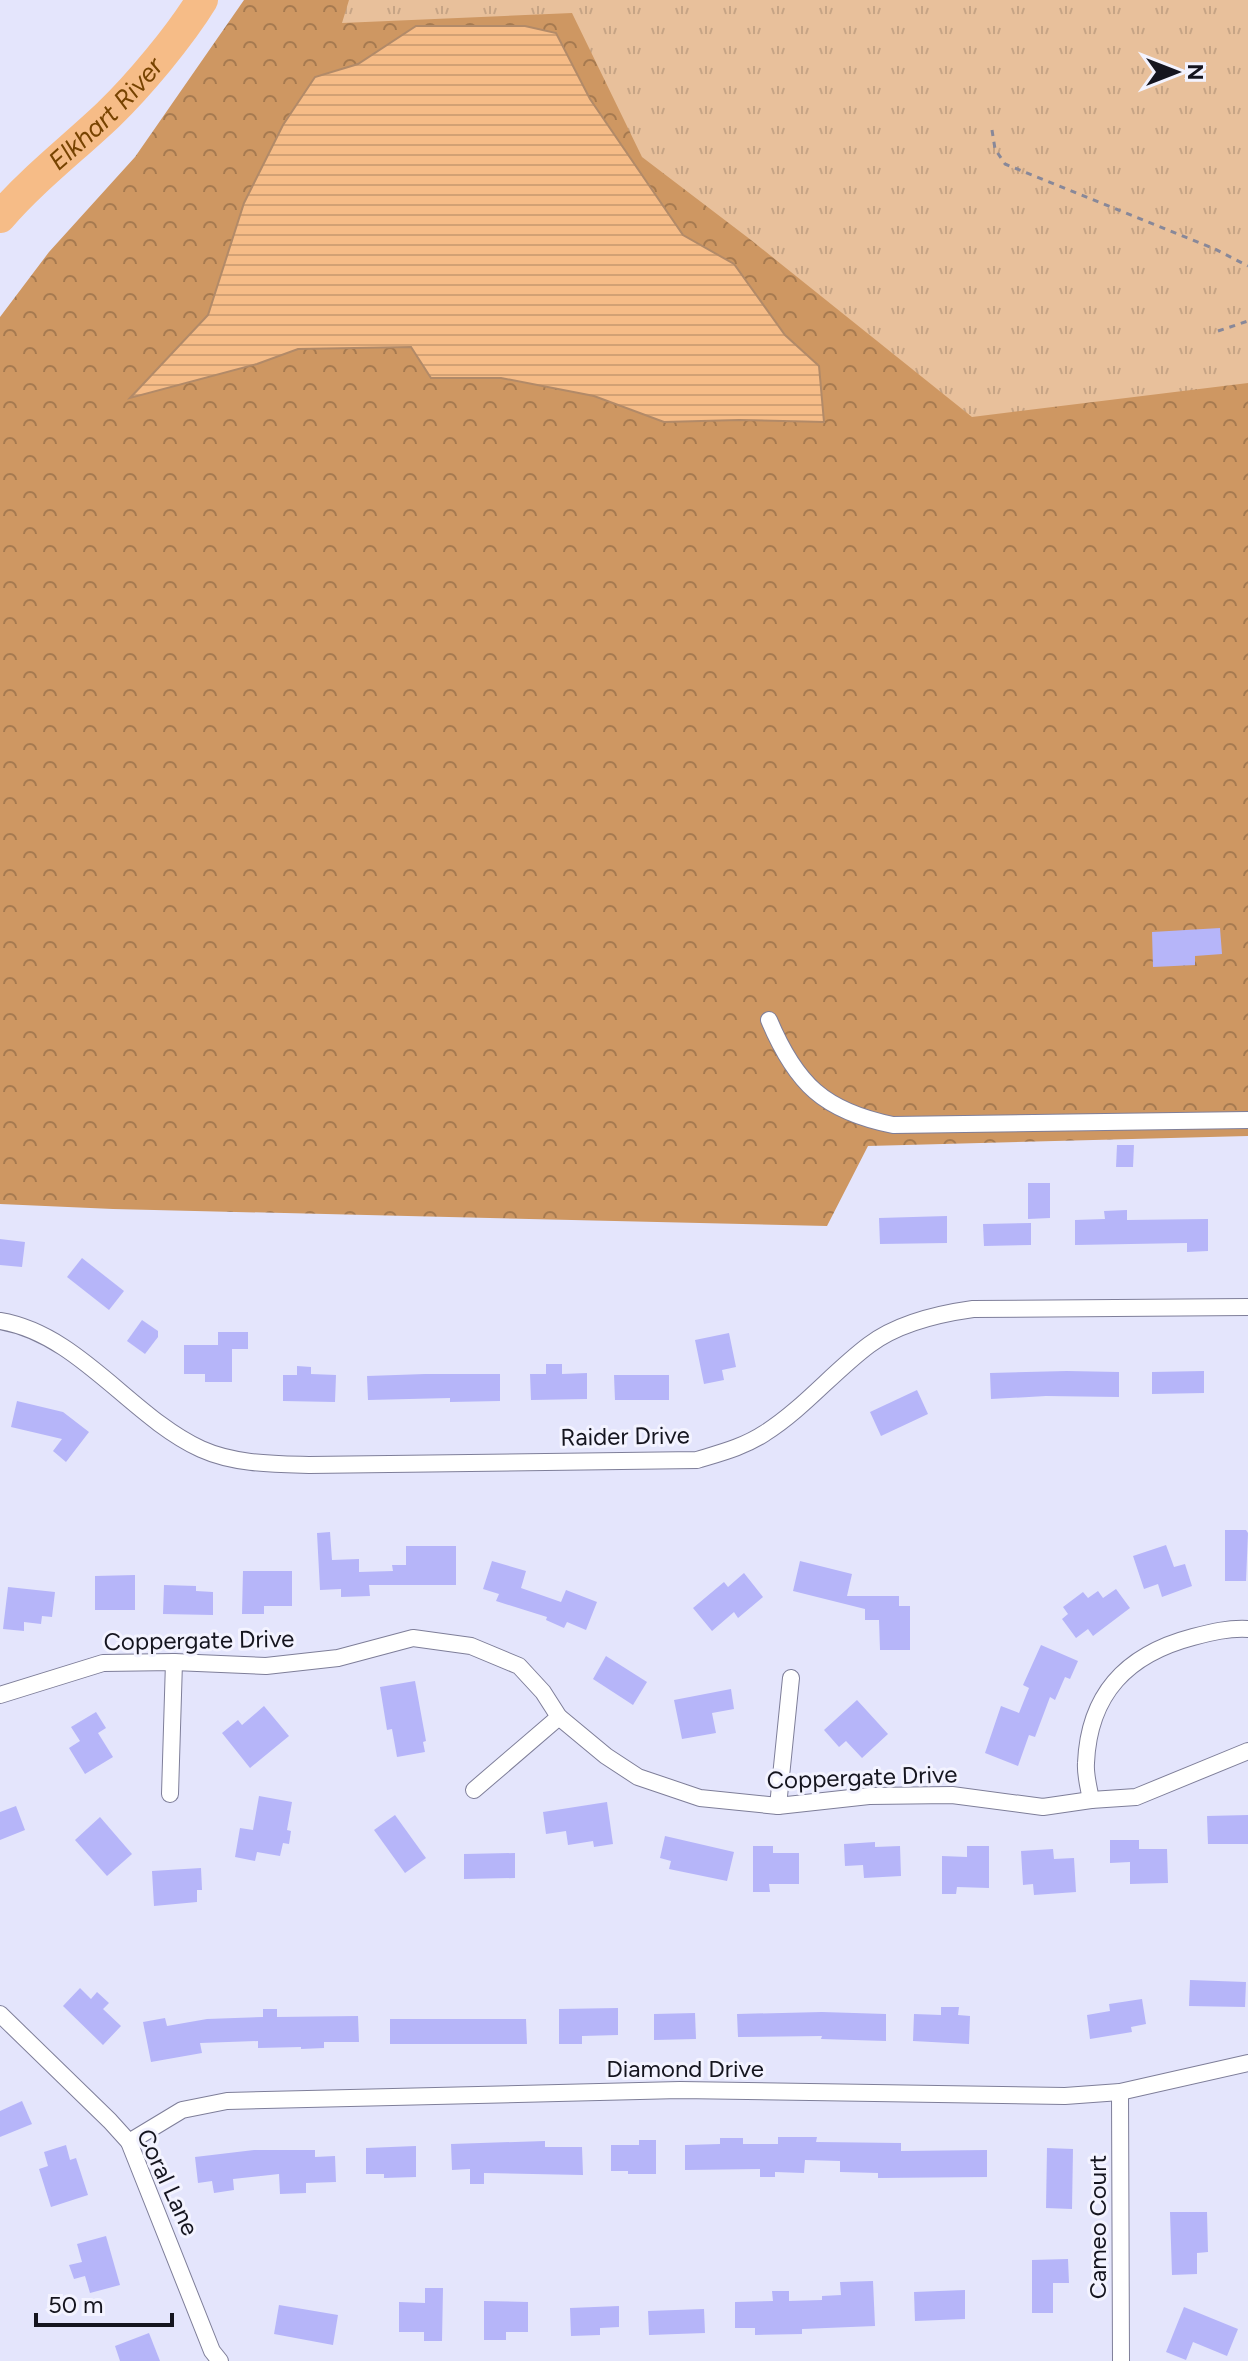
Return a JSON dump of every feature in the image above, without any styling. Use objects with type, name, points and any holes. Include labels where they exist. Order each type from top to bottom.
[{"type":"street","points":[[769,1020],[793,1069],[806,1083],[827,1102],[872,1121],[893,1125],[1248,1120]]},
{"type":"street","name":"Raider Drive","points":[[0,1321],[16,1324],[70,1352],[161,1423],[201,1449],[255,1464],[309,1465],[697,1460],[731,1451],[766,1433],[871,1343],[941,1313],[973,1309],[1248,1307]]},
{"type":"street","points":[[1091,1800],[1086,1765],[1091,1724],[1111,1686],[1132,1662],[1165,1644],[1229,1628],[1248,1629]]},
{"type":"street","name":"Coppergate Drive","points":[[0,1695],[103,1663],[266,1666],[338,1658],[413,1638],[471,1646],[519,1666],[543,1692],[559,1717],[606,1756],[638,1777],[700,1798],[778,1806],[869,1796],[952,1795],[1043,1807],[1136,1797],[1248,1751]]},
{"type":"street","points":[[170,1794],[174,1662]]},
{"type":"street","points":[[778,1806],[791,1678]]},
{"type":"street","points":[[474,1790],[559,1717]]},
{"type":"street","name":"Coral Lane","points":[[0,2014],[129,2142],[212,2351],[220,2361]]},
{"type":"street","name":"Diamond Drive","points":[[129,2142],[182,2110],[227,2101],[680,2090],[1065,2096],[1120,2092],[1248,2063]]},
{"type":"street","name":"Cameo Court","points":[[1120,2092],[1121,2361]]},
{"type":"path","points":[[992,130],[995,149],[1005,164],[1215,249],[1248,266]]},
{"type":"path","points":[[1218,331],[1248,321]]},
{"type":"green space","points":[[244,0],[349,0],[342,23],[572,13],[642,157],[972,417],[1248,383],[1248,1136],[868,1146],[827,1226],[0,1204],[0,317],[49,252],[135,157]]},
{"type":"green space","points":[[285,0],[1248,0],[1248,432],[921,500]]},
{"type":"shaded area","points":[[416,26],[525,26],[556,33],[590,99],[683,235],[734,264],[785,335],[819,366],[824,422],[664,422],[594,396],[501,378],[431,378],[411,347],[298,349],[257,364],[130,398],[208,315],[244,203],[283,125],[315,77],[358,64]]},
{"type":"building","points":[[1220,928],[1222,954],[1195,956],[1195,965],[1153,967],[1152,932]]},
{"type":"building","points":[[1117,1145],[1134,1145],[1133,1167],[1116,1167]]},
{"type":"building","points":[[1028,1183],[1050,1183],[1050,1218],[1028,1219]]},
{"type":"building","points":[[1127,1210],[1127,1220],[1208,1219],[1208,1251],[1187,1252],[1187,1243],[1075,1245],[1075,1220],[1105,1219],[1104,1211]]},
{"type":"building","points":[[947,1216],[947,1243],[880,1244],[879,1218]]},
{"type":"building","points":[[1031,1223],[1031,1245],[984,1246],[983,1224]]},
{"type":"building","points":[[0,1239],[25,1242],[22,1267],[0,1265]]},
{"type":"building","points":[[82,1258],[124,1291],[109,1310],[67,1277]]},
{"type":"building","points":[[142,1320],[158,1331],[158,1337],[145,1354],[127,1341]]},
{"type":"building","points":[[218,1332],[248,1332],[248,1349],[232,1349],[232,1382],[205,1382],[205,1374],[184,1374],[184,1345],[218,1345]]},
{"type":"building","points":[[729,1333],[736,1367],[722,1370],[724,1380],[704,1384],[695,1340]]},
{"type":"building","points":[[546,1364],[562,1364],[562,1374],[587,1373],[587,1399],[531,1400],[530,1374],[546,1374]]},
{"type":"building","points":[[297,1366],[311,1367],[311,1374],[336,1375],[335,1402],[283,1401],[283,1375],[297,1375]]},
{"type":"building","points":[[1204,1371],[1204,1393],[1152,1394],[1152,1372]]},
{"type":"building","points":[[1119,1372],[1119,1397],[991,1399],[990,1373]]},
{"type":"building","points":[[500,1374],[500,1401],[450,1402],[450,1398],[368,1400],[367,1376]]},
{"type":"building","points":[[614,1375],[669,1375],[669,1400],[615,1400]]},
{"type":"building","points":[[917,1390],[928,1414],[881,1436],[870,1412]]},
{"type":"building","points":[[17,1401],[63,1412],[89,1432],[66,1462],[53,1451],[62,1439],[11,1427]]},
{"type":"building","points":[[1225,1530],[1246,1530],[1248,1533],[1246,1581],[1225,1581]]},
{"type":"building","points":[[330,1532],[332,1560],[359,1559],[359,1572],[393,1571],[392,1565],[406,1565],[406,1546],[456,1546],[456,1585],[369,1585],[370,1596],[341,1597],[341,1589],[320,1590],[317,1533]]},
{"type":"building","points":[[1166,1545],[1174,1567],[1185,1564],[1192,1586],[1162,1597],[1158,1584],[1144,1589],[1133,1556]]},
{"type":"building","points":[[492,1561],[526,1571],[521,1588],[561,1602],[566,1590],[597,1602],[586,1630],[567,1622],[564,1628],[546,1620],[547,1617],[496,1601],[499,1594],[483,1589]]},
{"type":"building","points":[[800,1561],[852,1574],[847,1596],[899,1596],[899,1606],[910,1606],[910,1650],[880,1650],[879,1620],[865,1620],[865,1609],[793,1591]]},
{"type":"building","points":[[243,1571],[292,1571],[292,1606],[264,1606],[264,1614],[242,1614]]},
{"type":"building","points":[[744,1573],[763,1597],[738,1618],[734,1612],[712,1631],[693,1608],[724,1582],[728,1587]]},
{"type":"building","points":[[135,1575],[135,1610],[95,1610],[95,1576]]},
{"type":"building","points":[[164,1585],[196,1586],[196,1591],[213,1592],[213,1615],[163,1614]]},
{"type":"building","points":[[8,1587],[55,1592],[52,1617],[42,1616],[41,1624],[24,1622],[24,1631],[3,1629]]},
{"type":"building","points":[[1116,1589],[1130,1608],[1093,1636],[1088,1629],[1076,1638],[1062,1619],[1068,1614],[1063,1607],[1083,1592],[1088,1598],[1098,1591],[1103,1598]]},
{"type":"building","points":[[1041,1645],[1078,1661],[1070,1679],[1065,1677],[1055,1700],[1050,1697],[1035,1737],[1029,1735],[1018,1766],[985,1753],[1001,1706],[1019,1713],[1029,1688],[1023,1685]]},
{"type":"building","points":[[606,1656],[647,1682],[633,1705],[593,1679]]},
{"type":"building","points":[[415,1681],[426,1741],[423,1742],[425,1752],[397,1757],[392,1729],[387,1730],[380,1687]]},
{"type":"building","points":[[731,1689],[734,1709],[712,1713],[716,1733],[682,1739],[674,1700]]},
{"type":"building","points":[[857,1700],[888,1734],[862,1758],[846,1741],[839,1747],[824,1730]]},
{"type":"building","points":[[264,1706],[289,1736],[250,1768],[222,1733],[238,1720],[242,1725]]},
{"type":"building","points":[[96,1712],[106,1728],[98,1733],[113,1757],[85,1774],[69,1748],[80,1741],[71,1727]]},
{"type":"building","points":[[259,1796],[292,1802],[287,1830],[291,1831],[289,1844],[283,1843],[280,1856],[257,1852],[255,1861],[235,1857],[240,1828],[253,1830]]},
{"type":"building","points":[[607,1802],[613,1844],[594,1847],[593,1841],[568,1845],[566,1831],[546,1834],[543,1812]]},
{"type":"building","points":[[16,1806],[25,1830],[0,1840],[0,1812]]},
{"type":"building","points":[[395,1815],[426,1858],[405,1873],[374,1830]]},
{"type":"building","points":[[1248,1815],[1248,1844],[1208,1844],[1207,1816]]},
{"type":"building","points":[[100,1817],[132,1854],[107,1876],[75,1840]]},
{"type":"building","points":[[665,1836],[734,1852],[727,1881],[669,1869],[671,1861],[660,1858]]},
{"type":"building","points":[[1110,1840],[1139,1840],[1139,1849],[1167,1849],[1168,1883],[1130,1884],[1130,1862],[1110,1863]]},
{"type":"building","points":[[875,1842],[875,1847],[900,1846],[901,1876],[864,1878],[863,1865],[845,1866],[844,1844]]},
{"type":"building","points":[[753,1846],[773,1846],[773,1853],[799,1853],[799,1884],[769,1884],[770,1892],[753,1892]]},
{"type":"building","points":[[967,1846],[989,1846],[989,1888],[957,1887],[956,1894],[942,1894],[942,1856],[967,1857]]},
{"type":"building","points":[[1053,1849],[1054,1859],[1074,1858],[1076,1892],[1034,1895],[1033,1884],[1023,1885],[1021,1851]]},
{"type":"building","points":[[515,1853],[515,1878],[464,1879],[464,1854]]},
{"type":"building","points":[[201,1868],[202,1890],[197,1890],[197,1902],[154,1906],[152,1871]]},
{"type":"building","points":[[1190,1980],[1246,1982],[1245,2007],[1189,2006]]},
{"type":"building","points":[[80,1988],[91,1999],[97,1992],[109,2003],[103,2009],[121,2026],[103,2045],[63,2006]]},
{"type":"building","points":[[1142,1999],[1146,2024],[1131,2027],[1132,2032],[1090,2039],[1087,2015],[1110,2011],[1109,2004]]},
{"type":"building","points":[[941,2007],[959,2007],[958,2015],[970,2016],[969,2044],[913,2041],[914,2014],[941,2015]]},
{"type":"building","points":[[618,2008],[618,2035],[582,2036],[582,2044],[559,2044],[559,2009]]},
{"type":"building","points":[[263,2009],[277,2009],[277,2017],[358,2016],[359,2042],[324,2042],[324,2048],[301,2049],[258,2048],[258,2041],[200,2043],[202,2053],[151,2062],[143,2022],[165,2018],[167,2026],[207,2019],[263,2017]]},
{"type":"building","points":[[695,2013],[696,2039],[654,2040],[654,2014]]},
{"type":"building","points":[[737,2014],[886,2014],[886,2041],[821,2039],[822,2036],[738,2037]]},
{"type":"building","points":[[390,2019],[526,2019],[527,2044],[390,2044]]},
{"type":"building","points":[[22,2101],[32,2124],[0,2137],[0,2111]]},
{"type":"building","points":[[778,2137],[817,2137],[816,2142],[901,2143],[901,2151],[987,2150],[987,2177],[878,2178],[878,2173],[840,2172],[840,2161],[805,2160],[804,2173],[775,2172],[775,2177],[760,2177],[760,2169],[685,2170],[685,2145],[720,2144],[720,2138],[743,2138],[743,2144],[778,2144]]},
{"type":"building","points":[[639,2140],[656,2140],[656,2174],[611,2171],[611,2145],[639,2145]]},
{"type":"building","points":[[545,2141],[545,2147],[582,2147],[583,2175],[484,2173],[484,2184],[470,2184],[470,2169],[452,2170],[451,2144]]},
{"type":"building","points":[[66,2145],[70,2160],[76,2158],[88,2195],[51,2207],[39,2169],[48,2166],[44,2152]]},
{"type":"building","points":[[416,2146],[416,2177],[384,2178],[384,2174],[366,2174],[366,2148]]},
{"type":"building","points":[[1047,2148],[1073,2149],[1072,2209],[1046,2208]]},
{"type":"building","points":[[254,2150],[315,2150],[315,2157],[335,2156],[336,2182],[306,2183],[306,2193],[280,2194],[279,2174],[233,2179],[234,2190],[214,2193],[212,2181],[198,2183],[195,2157]]},
{"type":"building","points":[[1170,2212],[1207,2212],[1208,2252],[1197,2253],[1197,2274],[1172,2275]]},
{"type":"building","points":[[106,2236],[120,2285],[90,2293],[85,2276],[74,2279],[69,2265],[82,2262],[77,2244]]},
{"type":"building","points":[[1068,2259],[1069,2283],[1053,2283],[1053,2313],[1032,2313],[1032,2260]]},
{"type":"building","points":[[873,2281],[875,2326],[802,2329],[802,2334],[755,2335],[755,2328],[735,2328],[735,2302],[773,2301],[772,2291],[789,2291],[789,2301],[822,2300],[822,2296],[841,2295],[840,2282]]},
{"type":"building","points":[[425,2288],[443,2288],[442,2341],[424,2341],[424,2332],[399,2332],[399,2302],[425,2303]]},
{"type":"building","points":[[965,2290],[965,2319],[915,2321],[914,2292]]},
{"type":"building","points":[[484,2301],[528,2302],[528,2332],[506,2332],[506,2340],[484,2340]]},
{"type":"building","points":[[279,2305],[338,2315],[333,2345],[274,2334]]},
{"type":"building","points":[[619,2306],[619,2327],[600,2328],[600,2335],[571,2336],[570,2308]]},
{"type":"building","points":[[1184,2307],[1238,2329],[1227,2356],[1193,2342],[1186,2360],[1166,2352]]},
{"type":"building","points":[[704,2309],[705,2333],[649,2335],[648,2311]]},
{"type":"building","points":[[149,2333],[160,2361],[120,2361],[115,2346]]},
{"type":"waterway","name":"Elkhart River","points":[[0,217],[133,89],[171,44],[202,0]]}]
